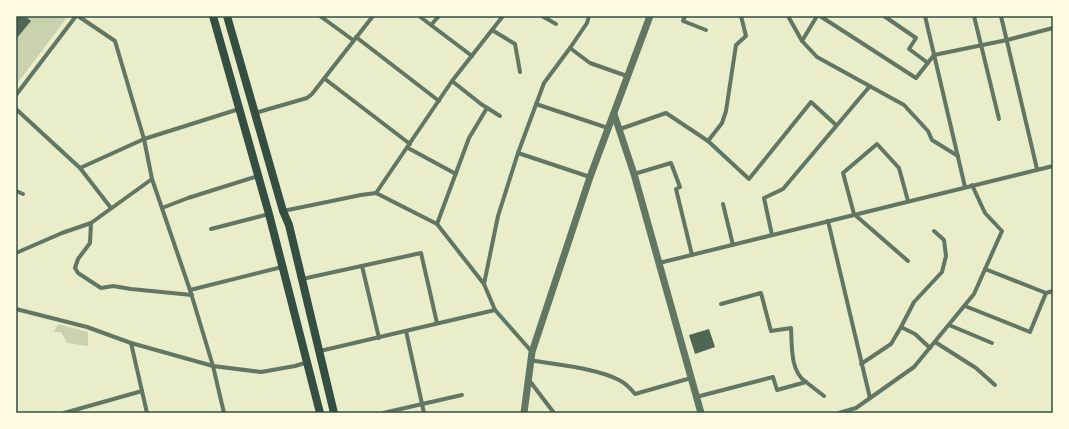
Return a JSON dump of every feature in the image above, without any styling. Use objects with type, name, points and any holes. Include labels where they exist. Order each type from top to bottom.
[{"type":"main road","points":[[213,16],[259,176],[320,413]]},
{"type":"main road","points":[[227,16],[283,211],[289,225],[334,413]]},
{"type":"street","points":[[16,95],[77,16],[114,41],[144,139],[152,179],[191,292],[213,366],[224,413]]},
{"type":"street","points":[[320,16],[355,38],[439,101]]},
{"type":"street","points":[[255,113],[307,98],[312,94],[373,16]]},
{"type":"street","points":[[419,16],[472,56]]},
{"type":"street","points":[[432,25],[439,16]]},
{"type":"street","points":[[376,194],[452,81],[503,16]]},
{"type":"street","points":[[484,284],[498,216],[518,153],[544,83],[587,23],[589,16]]},
{"type":"street","points":[[524,413],[532,352],[590,177],[650,16]]},
{"type":"street","points":[[685,16],[683,21],[706,30]]},
{"type":"street","points":[[708,141],[722,123],[726,112],[736,45],[746,36],[742,16]]},
{"type":"street","points":[[788,16],[802,41],[817,57],[904,105],[928,131],[932,140],[958,156]]},
{"type":"street","points":[[802,41],[819,16],[916,78],[934,55],[981,46],[1053,28]]},
{"type":"street","points":[[884,16],[916,38],[909,49],[928,63]]},
{"type":"street","points":[[925,16],[965,187]]},
{"type":"street","points":[[974,16],[998,119]]},
{"type":"street","points":[[1001,16],[1037,169]]},
{"type":"street","points":[[545,17],[556,24]]},
{"type":"street","points":[[492,30],[515,44],[520,72]]},
{"type":"street","points":[[570,48],[590,63],[627,76]]},
{"type":"street","points":[[325,79],[409,146],[456,174]]},
{"type":"street","points":[[452,81],[500,116]]},
{"type":"street","points":[[772,235],[764,198],[783,189],[870,86]]},
{"type":"street","points":[[620,129],[666,113],[708,141],[749,179],[811,102],[836,125]]},
{"type":"street","points":[[536,104],[608,128]]},
{"type":"street","points":[[437,224],[469,138],[487,108]]},
{"type":"street","points":[[16,109],[80,168],[111,208]]},
{"type":"street","points":[[80,168],[144,139],[240,109]]},
{"type":"street","points":[[614,114],[634,174],[700,413]]},
{"type":"street","points":[[908,201],[900,168],[877,144],[843,173],[854,214],[908,261]]},
{"type":"street","points":[[518,153],[590,177]]},
{"type":"street","points":[[634,174],[671,163],[680,187],[676,189],[692,255]]},
{"type":"street","points":[[659,264],[854,214],[1053,166]]},
{"type":"street","points":[[162,208],[188,198],[259,176]]},
{"type":"street","points":[[16,253],[62,233],[91,223],[152,179]]},
{"type":"street","points":[[839,413],[856,411],[870,398],[914,367],[974,294],[1002,231],[985,213],[972,185]]},
{"type":"street","points":[[16,191],[23,194]]},
{"type":"street","points":[[283,211],[361,195],[376,194],[437,224],[484,284],[495,310],[532,352]]},
{"type":"street","points":[[723,204],[732,245]]},
{"type":"street","points":[[211,229],[269,214]]},
{"type":"street","points":[[828,221],[870,398]]},
{"type":"street","points":[[91,223],[90,243],[78,260],[75,268],[78,273],[101,288],[113,286],[131,289],[191,292],[283,267]]},
{"type":"street","points":[[861,364],[891,344],[914,302],[942,272],[946,256],[944,240],[934,231]]},
{"type":"street","points":[[302,279],[421,253],[437,323]]},
{"type":"street","points":[[362,266],[379,338]]},
{"type":"street","points":[[985,269],[1046,293],[1053,291]]},
{"type":"street","points":[[721,304],[761,293],[771,331],[791,328],[794,366],[802,380],[824,396]]},
{"type":"street","points":[[965,306],[1030,332],[1046,293]]},
{"type":"street","points":[[16,308],[86,327],[131,343],[213,366],[261,372],[295,366],[308,362]]},
{"type":"street","points":[[320,352],[495,310]]},
{"type":"street","points":[[949,325],[992,343]]},
{"type":"street","points":[[901,327],[915,334],[930,348]]},
{"type":"street","points":[[406,331],[424,413]]},
{"type":"street","points":[[935,342],[976,368],[995,385]]},
{"type":"street","points":[[131,343],[147,413]]},
{"type":"street","points":[[530,360],[601,373],[620,380],[635,394],[691,378]]},
{"type":"street","points":[[696,397],[773,377],[777,390],[806,382]]},
{"type":"street","points":[[528,378],[554,413]]},
{"type":"street","points":[[64,413],[142,391]]},
{"type":"street","points":[[383,413],[462,395]]},
{"type":"green space","points":[[16,16],[68,16],[16,85]]},
{"type":"green space","points":[[58,324],[88,332],[88,346],[67,343],[61,332],[54,332]]},
{"type":"building","points":[[16,16],[25,16],[31,21],[16,39]]},
{"type":"building","points":[[709,329],[715,347],[695,354],[689,335]]}]
